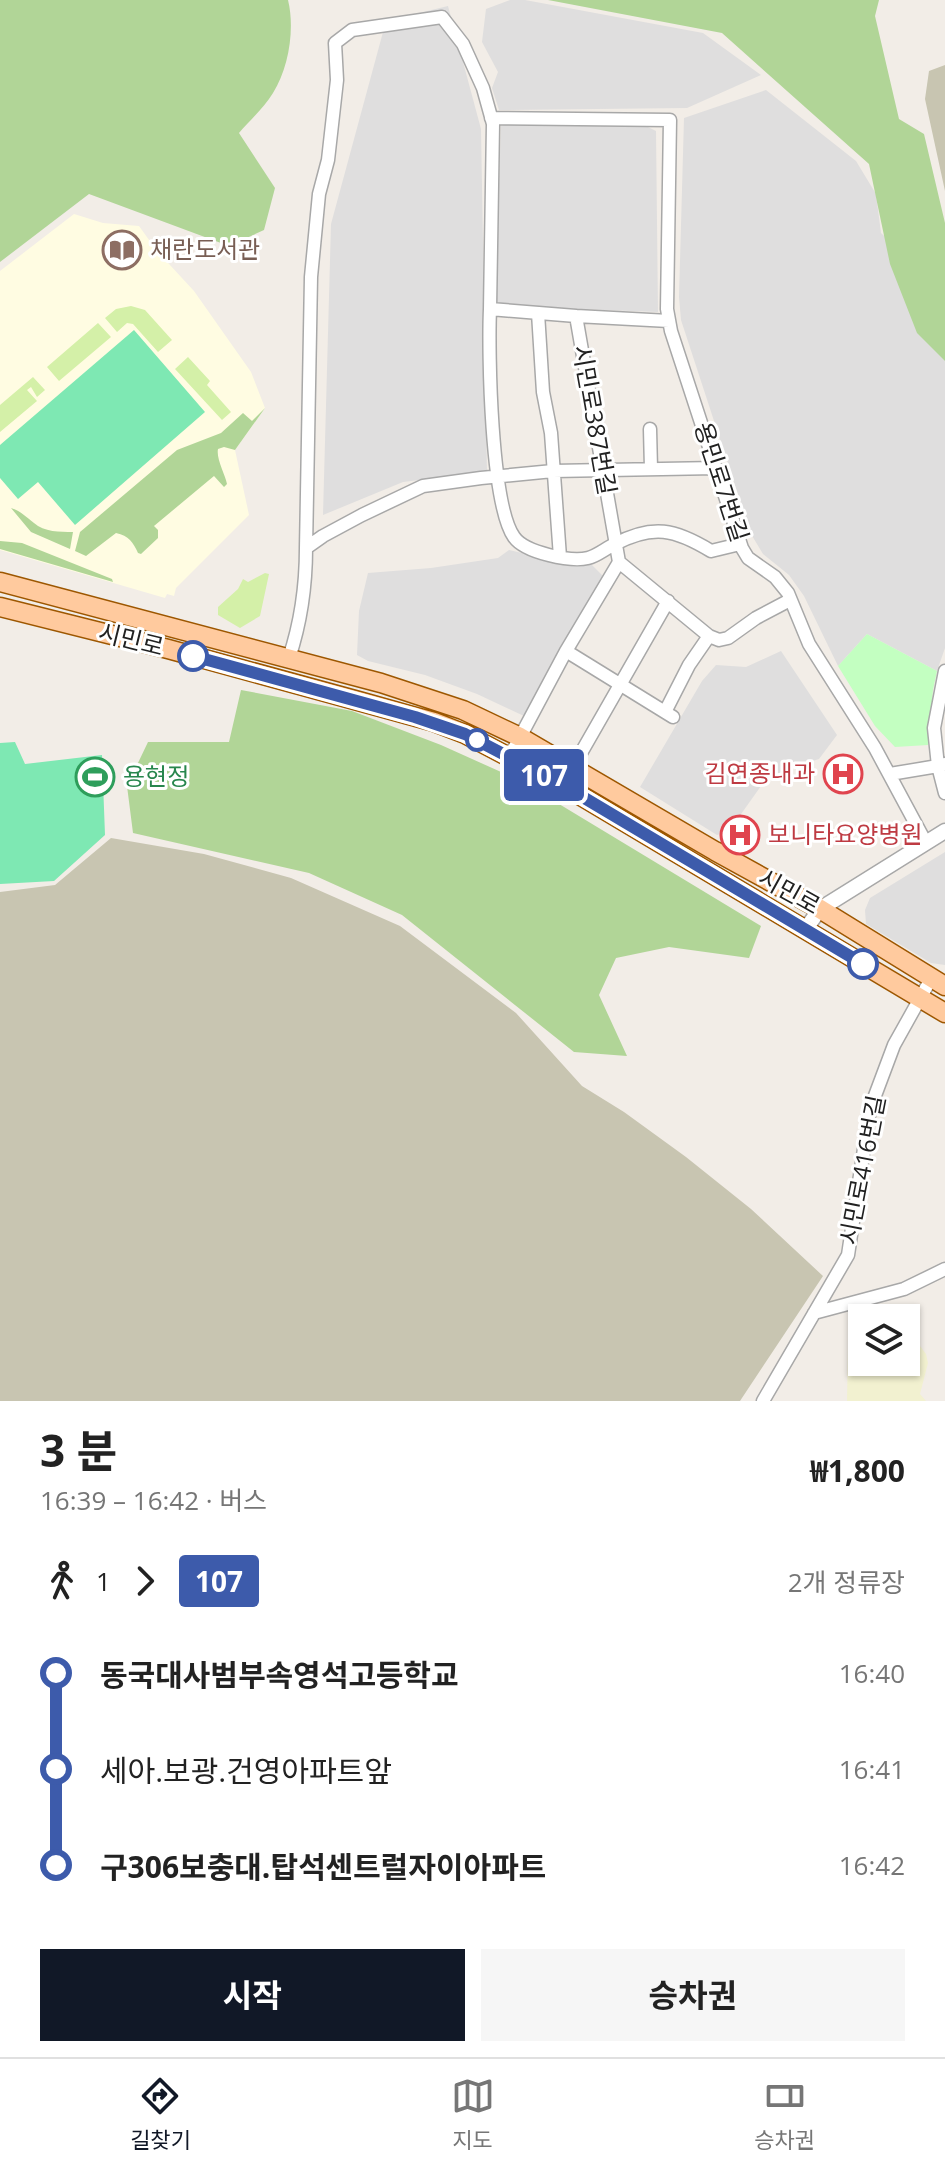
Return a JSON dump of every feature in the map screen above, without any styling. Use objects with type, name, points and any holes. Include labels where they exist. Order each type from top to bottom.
[{"type":"main road","name":"시민로","points":[[0,582],[289,658],[463,710],[573,767],[820,909],[938,981]]},
{"type":"main road","name":"시민로","points":[[0,607],[168,649],[434,722],[510,756],[566,787],[945,1013]]},
{"type":"street","points":[[289,658],[303,595],[311,277],[319,194],[328,160],[337,80],[335,43],[352,30],[442,17],[463,44],[483,88],[491,118],[488,358],[499,476],[506,521],[516,540],[529,549],[560,557],[591,558],[633,534],[654,529],[679,534],[711,551],[740,544]]},
{"type":"street","name":"용민로7번길","points":[[491,118],[670,120],[667,309],[740,544],[748,558],[775,577],[790,600],[821,666],[890,774],[925,841]]},
{"type":"street","name":"시민로387번길","points":[[490,309],[576,316],[619,562]]},
{"type":"street","points":[[538,313],[560,557]]},
{"type":"street","points":[[576,316],[669,321]]},
{"type":"street","points":[[650,429],[651,469]]},
{"type":"street","points":[[306,548],[410,491],[442,483],[553,471],[716,468]]},
{"type":"street","points":[[510,756],[566,651],[619,562],[709,636],[719,640],[728,638],[756,618],[790,600]]},
{"type":"street","points":[[573,767],[668,601]]},
{"type":"street","points":[[566,651],[669,715],[689,665],[709,636]]},
{"type":"street","points":[[945,671],[934,728],[945,793]]},
{"type":"street","points":[[890,774],[942,765]]},
{"type":"street","points":[[805,930],[820,909],[945,831]]},
{"type":"street","name":"시민로416번길","points":[[763,1401],[848,1255],[870,1109],[894,1045],[920,997],[938,981]]},
{"type":"street","points":[[814,1313],[904,1289],[945,1269]]},
{"type":"shaded area","points":[[510,0],[525,0],[703,33],[761,75],[687,108],[499,110],[492,88],[498,72],[482,42],[486,9]]},
{"type":"shaded area","points":[[448,6],[481,129],[487,472],[403,482],[323,515],[331,224],[386,21]]},
{"type":"shaded area","points":[[945,65],[945,191],[925,99],[929,71]]},
{"type":"shaded area","points":[[766,90],[856,161],[876,194],[881,233],[914,264],[945,331],[945,648],[937,671],[867,634],[838,666],[804,596],[789,575],[763,554],[751,534],[681,320],[684,118]]},
{"type":"shaded area","points":[[501,126],[648,127],[656,131],[658,312],[495,306]]},
{"type":"shaded area","points":[[74,214],[103,223],[139,226],[157,251],[194,291],[251,372],[265,408],[235,450],[249,515],[176,588],[174,596],[167,594],[165,598],[0,550],[0,271]]},
{"type":"shaded area","points":[[509,550],[561,562],[591,564],[606,579],[524,716],[425,675],[368,661],[357,655],[359,611],[368,573],[498,558]]},
{"type":"shaded area","points":[[781,651],[837,735],[819,759],[782,771],[761,786],[729,831],[717,835],[640,787],[702,681],[716,665],[746,667]]},
{"type":"shaded area","points":[[111,838],[204,854],[291,878],[400,926],[516,1013],[582,1086],[686,1157],[751,1209],[823,1276],[740,1401],[0,1401],[0,892],[55,885]]},
{"type":"shaded area","points":[[945,852],[945,965],[931,963],[866,924],[865,910],[870,898]]},
{"type":"green space","points":[[0,0],[288,0],[291,35],[279,83],[239,133],[275,188],[264,230],[229,246],[89,194],[0,262]]},
{"type":"green space","points":[[548,0],[879,0],[875,16],[899,119],[924,134],[945,223],[945,361],[917,333],[890,264],[869,164],[722,33]]},
{"type":"green space","points":[[131,306],[145,310],[172,340],[158,352],[133,324],[127,323],[117,332],[105,318],[116,309]]},
{"type":"green space","points":[[98,323],[111,337],[59,381],[47,367]]},
{"type":"green space","points":[[134,330],[205,412],[75,525],[38,482],[18,499],[0,478],[0,445]]},
{"type":"green space","points":[[188,357],[210,381],[207,385],[231,412],[222,420],[175,369]]},
{"type":"green space","points":[[33,377],[45,390],[37,397],[31,387],[27,390],[37,401],[0,432],[0,405]]},
{"type":"green space","points":[[265,408],[235,450],[218,449],[227,484],[224,487],[214,476],[154,526],[158,530],[158,538],[141,554],[127,538],[116,533],[86,556],[75,551],[80,532],[177,450],[221,433],[243,413],[252,421]]},
{"type":"green space","points":[[11,508],[42,528],[73,532],[70,549],[31,532]]},
{"type":"green space","points":[[0,541],[22,543],[113,582],[0,549]]},
{"type":"green space","points":[[269,574],[260,616],[240,628],[218,615],[218,607],[238,589],[243,579],[248,582]]},
{"type":"green space","points":[[867,634],[937,671],[928,745],[895,747],[875,726],[838,666]]},
{"type":"green space","points":[[241,690],[352,711],[441,745],[521,781],[761,926],[749,958],[669,947],[616,958],[599,995],[627,1056],[574,1052],[402,915],[309,873],[133,833],[127,786],[148,742],[229,742]]},
{"type":"green space","points":[[15,742],[25,764],[102,755],[105,835],[54,881],[0,884],[0,743]]},
{"type":"green space","points":[[920,1346],[926,1354],[928,1363],[920,1394],[926,1401],[847,1401],[848,1347],[848,1376],[920,1376]]},
{"type":"bus line","name":"107","points":[[193,656],[434,722],[465,734],[566,787],[863,964]]},
{"type":"place","name":"채란도서관","points":[[122,250]]},
{"type":"place","name":"김연종내과","points":[[843,774]]},
{"type":"place","name":"용현정","points":[[95,777]]},
{"type":"place","name":"보니타요양병원","points":[[740,835]]}]
